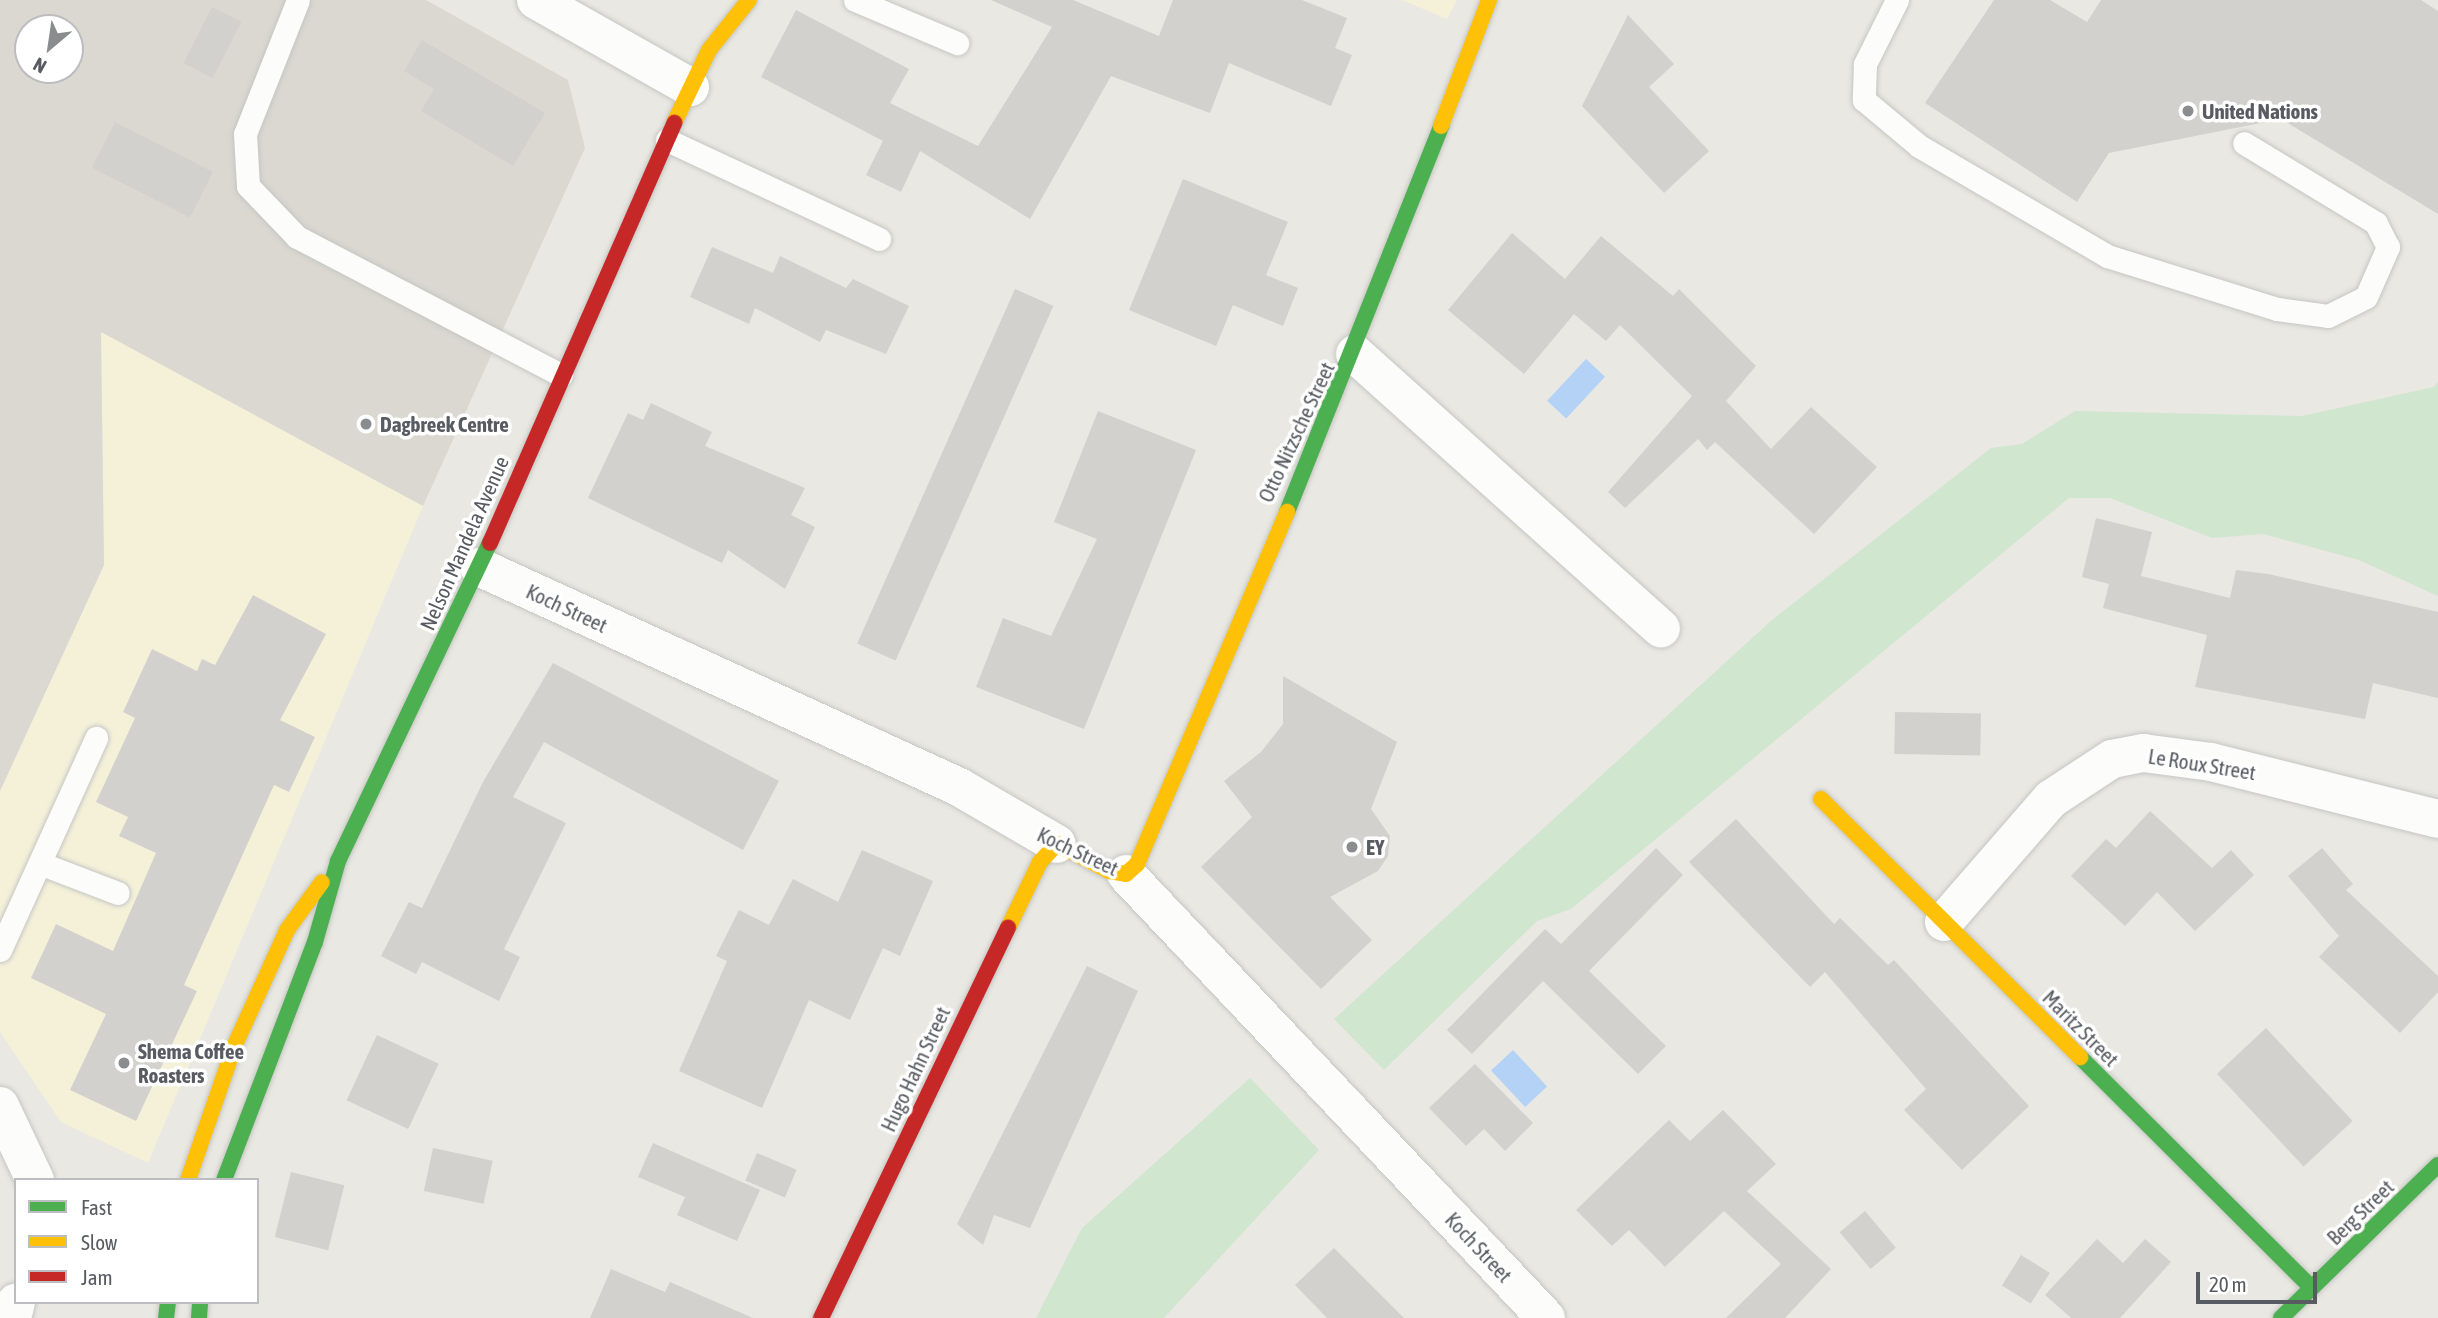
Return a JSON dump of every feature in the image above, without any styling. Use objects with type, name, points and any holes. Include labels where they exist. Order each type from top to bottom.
[{"type":"street","points":[[536,0],[690,87]]},
{"type":"street","name":"Nelson Mandela Avenue","points":[[225,1178],[315,942],[338,861],[478,567],[690,87],[709,50],[749,0]]},
{"type":"street","name":"Otto Nitzsche Street","points":[[1126,874],[1137,864],[1355,354],[1489,0]]},
{"type":"street","name":"Nelson Mandela Avenue","points":[[709,50],[716,13]]},
{"type":"street","points":[[1355,354],[1661,629]]},
{"type":"street","name":"Koch Street","points":[[478,567],[959,787],[1057,844],[1126,874],[1546,1318]]},
{"type":"street","name":"Le Roux Street","points":[[1944,922],[2051,799],[2112,759],[2143,753],[2211,762],[2438,819]]},
{"type":"street","name":"Maritz Street","points":[[1821,799],[2312,1288]]},
{"type":"street","name":"Hugo Hahn Street","points":[[821,1318],[1023,892],[1057,844]]},
{"type":"street","name":"Nelson Mandela Avenue","points":[[189,1178],[234,1047],[287,930],[338,861]]},
{"type":"street","points":[[0,1106],[34,1178]]},
{"type":"street","name":"Berg Street","points":[[2281,1318],[2438,1165]]},
{"type":"lane","points":[[299,0],[245,134],[248,186],[297,237],[561,376]]},
{"type":"lane","points":[[855,0],[957,43]]},
{"type":"lane","points":[[1897,0],[1865,64],[1864,100],[1919,146],[2107,257],[2290,311],[2328,316],[2365,297],[2388,247],[2376,223],[2244,143]]},
{"type":"lane","points":[[667,140],[879,239]]},
{"type":"lane","points":[[0,950],[96,738]]},
{"type":"lane","points":[[41,864],[118,893]]},
{"type":"shaded area","name":"Dagbreek Centre","points":[[0,0],[426,0],[568,80],[585,148],[423,506],[101,332],[104,565],[0,791]]},
{"type":"shaded area","points":[[1402,0],[1457,0],[1447,19]]},
{"type":"shaded area","points":[[101,331],[423,506],[148,1163],[61,1122],[0,1032],[0,791],[104,565]]},
{"type":"green space","points":[[2438,381],[2438,596],[2359,560],[2263,534],[2212,538],[2110,498],[2069,498],[1571,909],[1537,921],[1384,1070],[1334,1019],[1772,620],[1991,448],[2022,444],[2075,411],[2302,416],[2434,387]]},
{"type":"green space","points":[[1250,1078],[1319,1150],[1164,1318],[1036,1318],[1082,1228]]},
{"type":"water","points":[[1586,359],[1605,377],[1566,418],[1547,401]]},
{"type":"water","points":[[1513,1050],[1547,1087],[1525,1107],[1491,1070]]},
{"type":"building","points":[[991,0],[1073,0],[1159,36],[1173,0],[1302,0],[1347,18],[1335,48],[1352,55],[1331,106],[1229,63],[1210,113],[1111,76],[1030,219],[920,151],[901,192],[866,175],[883,141],[761,77],[796,10],[909,69],[890,103],[978,146],[1052,27]]},
{"type":"building","name":"United Nations","points":[[1994,0],[2050,0],[2087,22],[2101,0],[2421,0],[2438,11],[2438,214],[2281,119],[2109,153],[2077,202],[1925,103]]},
{"type":"building","points":[[212,7],[241,22],[213,78],[183,63]]},
{"type":"building","points":[[1628,15],[1674,64],[1649,87],[1709,151],[1664,193],[1582,106]]},
{"type":"building","points":[[422,40],[545,113],[513,166],[421,111],[434,89],[404,71]]},
{"type":"building","points":[[115,122],[213,172],[190,217],[92,167]]},
{"type":"building","points":[[1183,179],[1288,222],[1266,275],[1298,288],[1283,326],[1233,305],[1216,346],[1129,310]]},
{"type":"building","points":[[1512,233],[1565,279],[1601,236],[1673,296],[1679,289],[1756,366],[1726,401],[1771,449],[1811,407],[1877,467],[1814,534],[1715,442],[1707,450],[1698,439],[1625,508],[1608,492],[1692,396],[1620,325],[1606,341],[1574,314],[1524,374],[1448,310]]},
{"type":"building","points":[[712,247],[773,273],[780,256],[846,288],[853,279],[909,306],[886,354],[826,330],[820,342],[755,308],[749,324],[690,297]]},
{"type":"building","points":[[1015,289],[1053,306],[896,661],[857,643]]},
{"type":"building","points":[[651,403],[712,432],[705,446],[805,488],[791,515],[815,527],[785,589],[728,550],[722,563],[588,498],[628,413],[643,420]]},
{"type":"building","points":[[1098,411],[1196,450],[1084,729],[976,687],[1003,618],[1051,636],[1097,539],[1054,522]]},
{"type":"building","points":[[2096,518],[2152,532],[2141,576],[2230,598],[2236,570],[2268,574],[2438,612],[2438,698],[2373,683],[2365,719],[2195,687],[2207,635],[2103,608],[2109,584],[2082,577]]},
{"type":"building","points":[[253,595],[326,634],[280,720],[315,737],[289,792],[274,785],[184,985],[197,991],[136,1121],[70,1090],[106,1014],[31,978],[56,924],[113,951],[156,853],[119,836],[128,817],[96,802],[135,718],[123,712],[152,649],[197,671],[202,659],[215,665]]},
{"type":"building","points":[[553,663],[779,781],[743,850],[544,742],[513,797],[566,823],[504,949],[520,957],[499,1001],[422,962],[416,974],[381,956],[409,902],[422,908],[483,782]]},
{"type":"building","points":[[1283,676],[1397,742],[1371,809],[1390,836],[1388,856],[1378,871],[1330,897],[1372,940],[1321,989],[1201,867],[1252,817],[1224,781],[1261,752],[1283,724]]},
{"type":"building","points":[[1895,712],[1981,714],[1980,755],[1894,754]]},
{"type":"building","points":[[2150,811],[2212,868],[2231,850],[2254,875],[2195,931],[2157,892],[2125,926],[2071,876],[2106,839],[2116,848]]},
{"type":"building","points":[[1736,819],[1834,924],[1840,918],[1888,965],[1894,960],[2029,1106],[1962,1170],[1904,1110],[1926,1089],[1825,972],[1810,987],[1689,862]]},
{"type":"building","points":[[1656,848],[1683,875],[1589,971],[1666,1046],[1638,1074],[1543,981],[1472,1054],[1447,1030],[1545,929],[1561,944]]},
{"type":"building","points":[[2322,848],[2353,884],[2346,890],[2438,976],[2438,992],[2400,1033],[2319,957],[2339,936],[2288,876]]},
{"type":"building","points":[[862,850],[933,881],[900,956],[883,948],[850,1020],[809,1000],[762,1108],[679,1071],[727,961],[716,956],[739,910],[769,925],[793,879],[838,902]]},
{"type":"building","points":[[1087,966],[1138,991],[1030,1228],[994,1215],[983,1245],[957,1224]]},
{"type":"building","points":[[2266,1028],[2353,1121],[2304,1167],[2217,1074]]},
{"type":"building","points":[[377,1035],[439,1064],[408,1129],[347,1100]]},
{"type":"building","points":[[1475,1064],[1533,1123],[1505,1151],[1484,1129],[1466,1146],[1429,1108]]},
{"type":"building","points":[[1723,1110],[1776,1164],[1747,1191],[1831,1269],[1785,1318],[1726,1318],[1781,1264],[1724,1211],[1665,1267],[1629,1230],[1612,1246],[1576,1210],[1669,1120],[1690,1141]]},
{"type":"building","points":[[653,1143],[760,1190],[737,1241],[677,1215],[685,1197],[638,1177]]},
{"type":"building","points":[[433,1148],[493,1161],[484,1204],[424,1191]]},
{"type":"building","points":[[757,1153],[797,1170],[785,1197],[745,1181]]},
{"type":"building","points":[[291,1172],[344,1185],[328,1250],[275,1237]]},
{"type":"building","points":[[1865,1211],[1896,1248],[1871,1269],[1840,1232]]},
{"type":"building","points":[[2097,1239],[2123,1263],[2145,1239],[2171,1262],[2120,1318],[2071,1318],[2045,1295]]},
{"type":"building","points":[[1334,1248],[1404,1318],[1327,1318],[1295,1285]]},
{"type":"building","points":[[2021,1255],[2050,1273],[2031,1304],[2002,1286]]},
{"type":"building","points":[[611,1269],[665,1292],[670,1282],[753,1318],[590,1318]]},
{"type":"traffic: fast","points":[[1287,512],[1441,126]]},
{"type":"traffic: fast","points":[[225,1178],[315,942],[338,861],[490,543]]},
{"type":"traffic: fast","points":[[2080,1057],[2312,1288]]},
{"type":"traffic: fast","points":[[2281,1318],[2438,1165]]},
{"type":"traffic: fast","points":[[166,1318],[168,1304]]},
{"type":"traffic: fast","points":[[199,1318],[200,1304]]},
{"type":"traffic: slow","points":[[674,123],[709,50],[749,0]]},
{"type":"traffic: slow","points":[[1441,126],[1489,0]]},
{"type":"traffic: slow","points":[[1008,928],[1040,862],[1057,844],[1109,871],[1126,874],[1137,864],[1287,512]]},
{"type":"traffic: slow","points":[[1821,799],[2080,1057]]},
{"type":"traffic: slow","points":[[189,1178],[234,1047],[287,930],[322,882]]},
{"type":"traffic: jam","points":[[490,543],[674,123]]},
{"type":"traffic: jam","points":[[821,1318],[1008,928]]},
{"type":"place","name":"United Nations","points":[[2188,111]]},
{"type":"place","name":"Dagbreek Centre","points":[[366,424]]},
{"type":"place","name":"EY","points":[[1352,847]]},
{"type":"place","name":"Shema Coffee Roasters","points":[[124,1063]]}]
